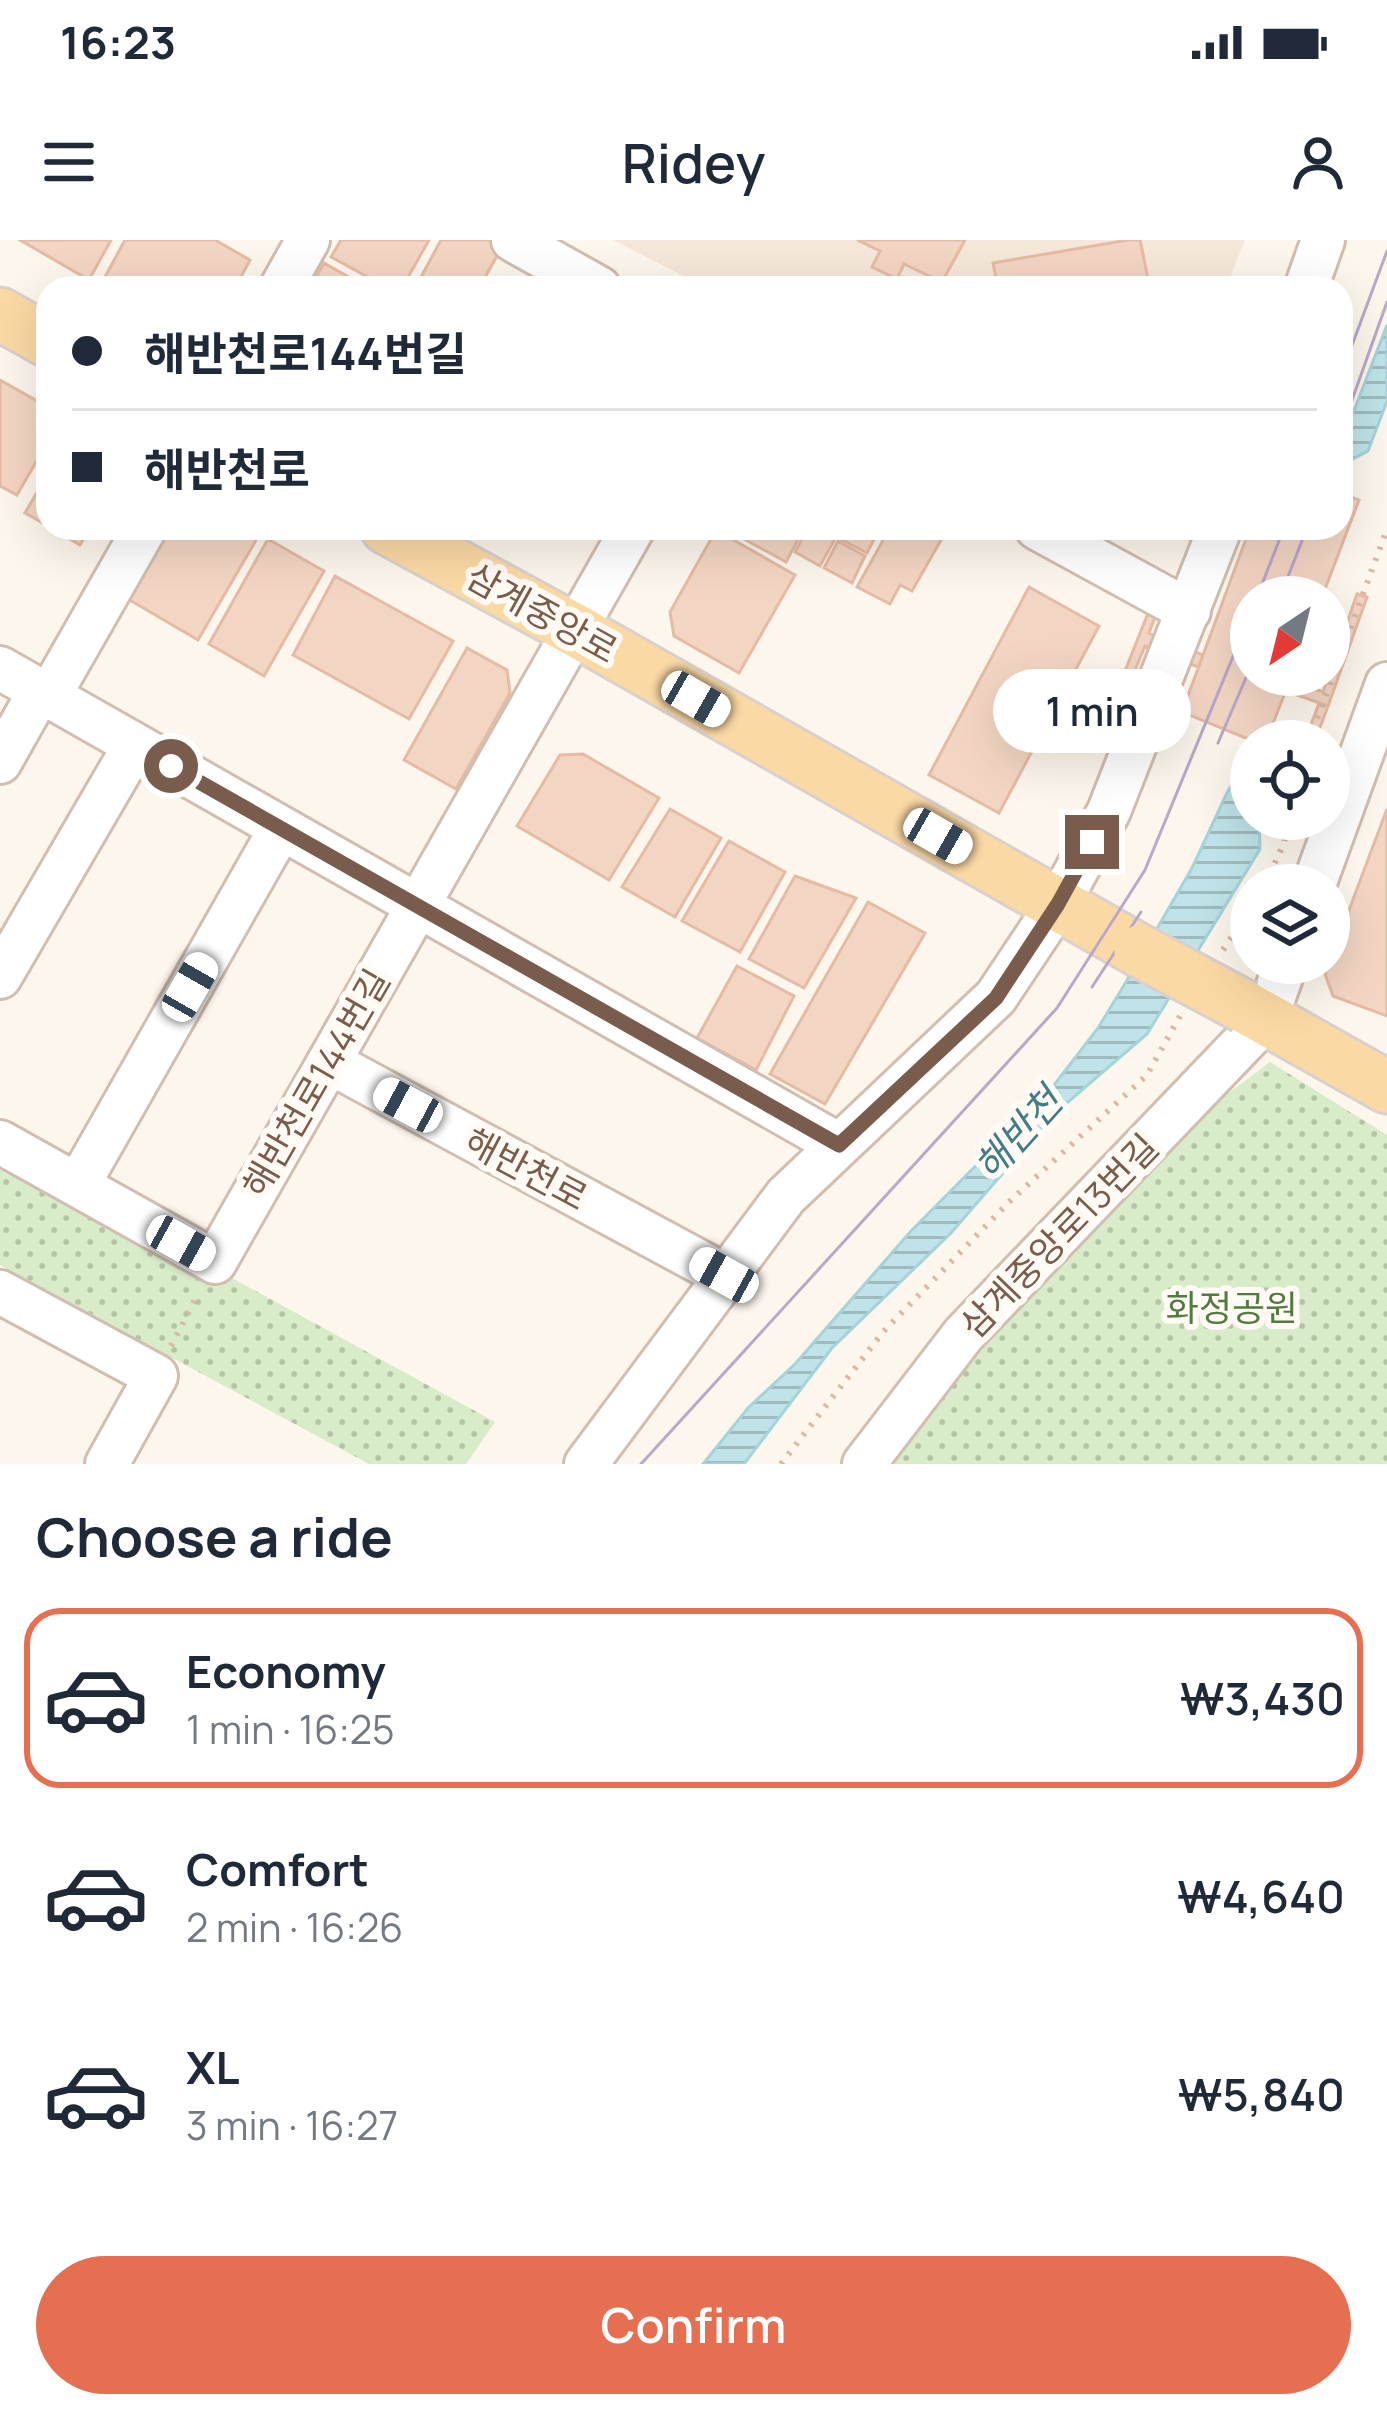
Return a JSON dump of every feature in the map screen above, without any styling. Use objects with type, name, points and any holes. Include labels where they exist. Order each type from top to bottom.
[{"type":"main road","points":[[0,314],[36,334]]},
{"type":"main road","name":"삼계중앙로","points":[[409,540],[1387,1087]]},
{"type":"street","points":[[288,276],[308,240]]},
{"type":"street","points":[[512,240],[577,276]]},
{"type":"street","points":[[1310,276],[1324,240]]},
{"type":"street","points":[[0,762],[139,540]]},
{"type":"street","name":"해반천로144번길","points":[[215,1262],[626,540]]},
{"type":"street","points":[[1059,540],[1189,610]]},
{"type":"street","points":[[586,1464],[786,1196],[996,998],[1058,904],[1109,811],[1215,540]]},
{"type":"street","points":[[0,668],[839,1145]]},
{"type":"street","points":[[1323,864],[1387,684]]},
{"type":"street","points":[[0,977],[135,745]]},
{"type":"street","points":[[78,1186],[281,828]]},
{"type":"street","points":[[1256,1013],[1273,984]]},
{"type":"street","name":"삼계중앙로13번길","points":[[864,1464],[963,1335],[1256,1013]]},
{"type":"street","name":"해반천로","points":[[329,1062],[724,1275]]},
{"type":"street","points":[[0,1142],[215,1262]]},
{"type":"street","points":[[6,1308],[155,1376],[107,1464]]},
{"type":"path","points":[[1317,720],[1387,529]]},
{"type":"path","points":[[1215,964],[1230,941]]},
{"type":"path","points":[[781,1464],[884,1332],[1009,1202],[1148,1075],[1190,1000]]},
{"type":"path","points":[[155,1376],[215,1262]]},
{"type":"shaded area","points":[[613,240],[1245,240],[1231,276],[684,276]]},
{"type":"green space","name":"화정공원","points":[[1270,1062],[1387,1135],[1387,1464],[885,1464],[950,1375],[1222,1098]]},
{"type":"green space","points":[[0,1151],[495,1422],[466,1464],[369,1464],[0,1265]]},
{"type":"water","points":[[1387,325],[1387,401],[1368,451],[1353,459],[1353,413]]},
{"type":"water","name":"해반천","points":[[1230,788],[1230,840],[1260,840],[1260,849],[1251,864],[1230,864],[1230,898],[1147,1034],[1054,1114],[951,1233],[832,1348],[744,1464],[703,1464],[748,1408],[795,1364],[911,1231],[1048,1093],[1126,982],[1192,868]]},
{"type":"building","points":[[20,240],[111,240],[91,276],[82,276]]},
{"type":"building","points":[[125,240],[215,240],[250,260],[241,276],[105,276]]},
{"type":"building","points":[[341,240],[429,240],[409,276],[366,276],[331,257]]},
{"type":"building","points":[[441,240],[489,240],[502,247],[486,276],[422,276]]},
{"type":"building","points":[[857,240],[965,240],[945,276],[929,276],[904,264],[898,276],[891,276],[872,267],[880,251]]},
{"type":"building","points":[[1140,240],[1148,276],[996,276],[993,263]]},
{"type":"building","points":[[324,263],[347,276],[317,276]]},
{"type":"building","points":[[0,380],[36,400],[36,462],[17,495],[0,486]]},
{"type":"building","points":[[36,494],[36,519],[25,513]]},
{"type":"building","points":[[162,540],[256,540],[198,640],[128,599]]},
{"type":"building","points":[[267,540],[324,571],[264,676],[209,644]]},
{"type":"building","points":[[710,540],[734,540],[795,575],[739,673],[674,636],[670,612]]},
{"type":"building","points":[[746,540],[798,540],[786,562]]},
{"type":"building","points":[[802,540],[834,540],[820,566],[795,552]]},
{"type":"building","points":[[843,540],[874,540],[867,553]]},
{"type":"building","points":[[883,540],[941,540],[912,591],[900,585],[890,604],[857,587]]},
{"type":"building","points":[[1246,540],[1344,540],[1330,576],[1232,576]]},
{"type":"building","points":[[838,541],[865,556],[852,583],[824,568]]},
{"type":"building","points":[[335,576],[453,641],[409,719],[293,655]]},
{"type":"building","points":[[1230,582],[1230,696],[1284,696],[1274,720],[1230,720],[1230,732],[1182,712]]},
{"type":"building","points":[[1029,587],[1099,626],[999,813],[929,775]]},
{"type":"building","points":[[1158,588],[1165,591],[1149,633],[1203,655],[1198,667],[1145,646],[1131,680],[1123,676]]},
{"type":"building","points":[[1357,594],[1367,597],[1350,645],[1350,614]]},
{"type":"building","points":[[467,648],[507,670],[510,693],[456,789],[404,760]]},
{"type":"building","points":[[1300,696],[1332,696],[1328,706]]},
{"type":"building","points":[[1319,703],[1328,706],[1323,720],[1313,720]]},
{"type":"building","points":[[583,754],[659,798],[609,880],[517,826],[560,755]]},
{"type":"building","points":[[670,809],[721,838],[675,917],[622,887]]},
{"type":"building","points":[[1387,809],[1387,1016],[1333,996],[1329,984],[1350,984],[1350,907]]},
{"type":"building","points":[[729,841],[785,872],[740,952],[682,921]]},
{"type":"building","points":[[795,876],[856,898],[804,988],[749,959]]},
{"type":"building","points":[[868,902],[925,933],[825,1104],[770,1074]]},
{"type":"building","points":[[737,966],[794,996],[756,1070],[697,1038]]},
{"type":"tram line","points":[[1353,343],[1387,251]]},
{"type":"tram line","points":[[1353,397],[1387,302]]},
{"type":"tram line","points":[[1265,576],[1279,540]]},
{"type":"tram line","points":[[1288,576],[1302,540]]},
{"type":"tram line","points":[[641,1464],[1057,1008],[1145,870],[1230,664]]},
{"type":"tram line","points":[[1218,743],[1238,696]]},
{"type":"tram line","points":[[1092,987],[1141,912]]},
{"type":"route","points":[[171,766],[839,1145],[996,998],[1092,842]]}]
